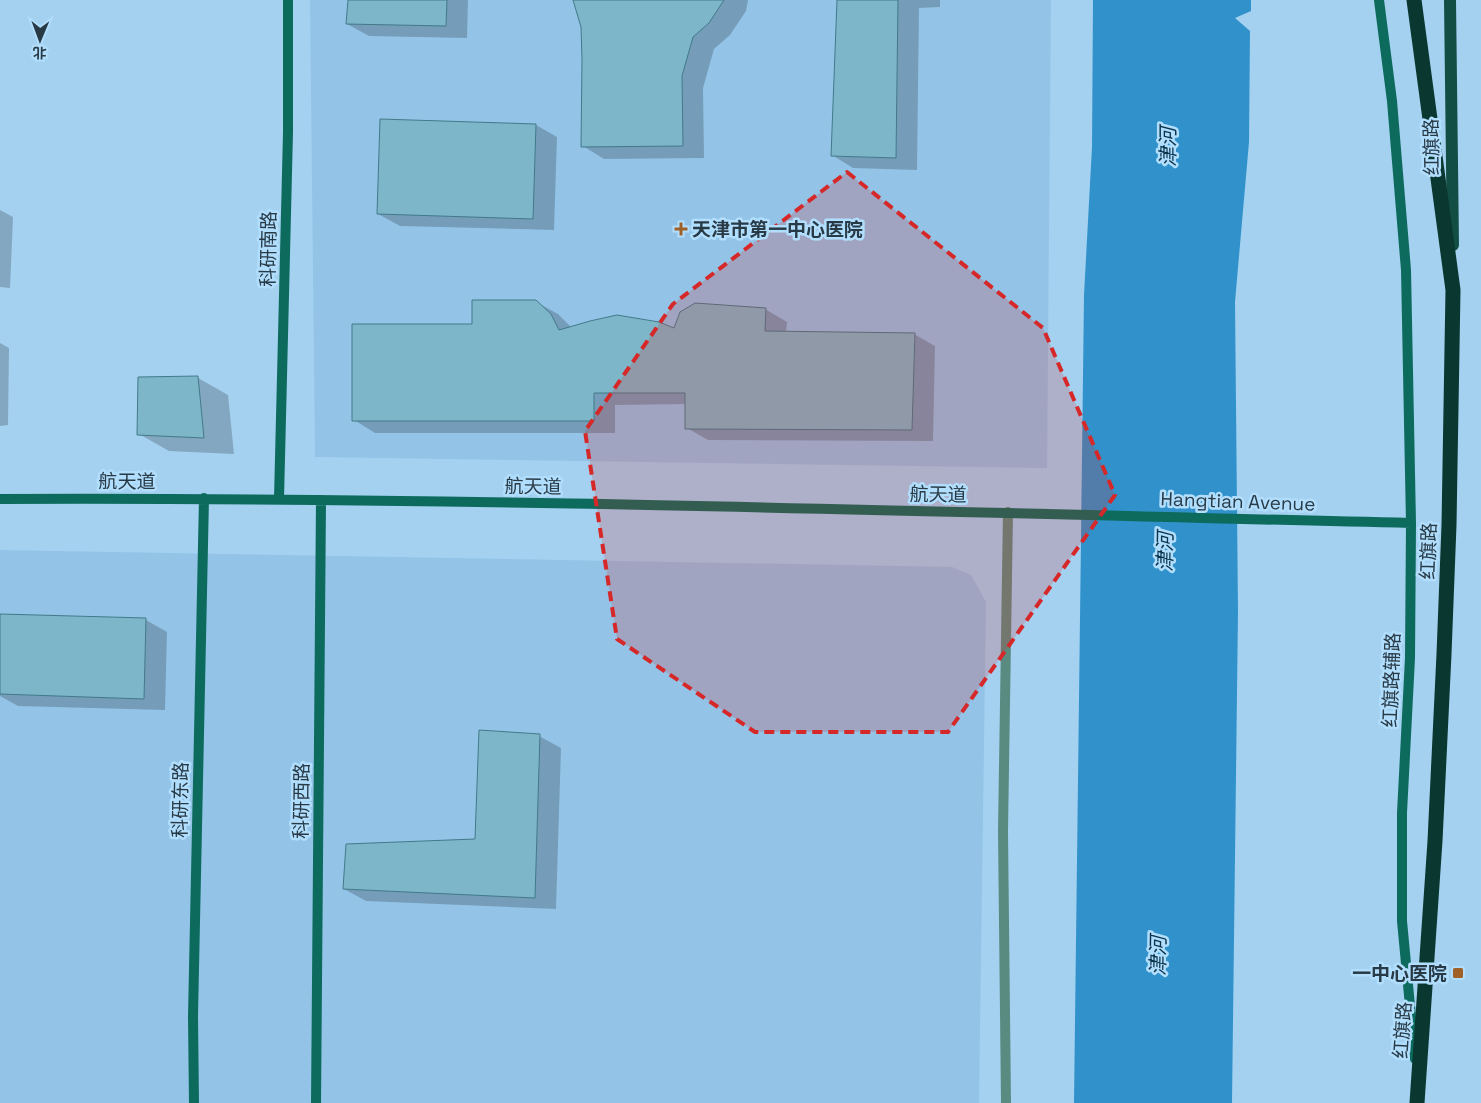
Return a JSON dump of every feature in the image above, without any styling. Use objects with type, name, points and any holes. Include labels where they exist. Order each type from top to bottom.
[{"type":"highway","points":[[1414,0],[1453,290]]},
{"type":"highway","name":"红旗路","points":[[1417,1097],[1435,841],[1449,525],[1453,290]]},
{"type":"main road","name":"红旗路","points":[[1450,0],[1453,290]]},
{"type":"street","name":"科研南路","points":[[279,499],[288,132],[288,0]]},
{"type":"street","name":"红旗路辅路","points":[[1379,0],[1392,101],[1406,270],[1411,523],[1410,658],[1402,813],[1402,920],[1417,1097]]},
{"type":"street","name":"航天道","points":[[0,498],[279,499],[1065,514]]},
{"type":"street","name":"科研东路","points":[[194,1103],[193,1016],[204,498]]},
{"type":"street","name":"科研西路","points":[[316,1103],[321,500]]},
{"type":"street","points":[[1006,1103],[1003,831],[1008,512]]},
{"type":"street","name":"Hangtian Avenue","points":[[1065,514],[1411,523]]},
{"type":"highlighted area","points":[[847,172],[1043,328],[1115,495],[948,732],[755,732],[617,639],[585,431],[673,304]]},
{"type":"shaded area","name":"天津市第一中心医院","points":[[310,0],[1051,0],[1047,468],[315,457]]},
{"type":"shaded area","points":[[0,550],[952,567],[971,575],[986,602],[979,1103],[0,1103]]},
{"type":"water","name":"津河","points":[[1093,0],[1251,0],[1251,11],[1235,18],[1250,31],[1249,142],[1235,302],[1238,611],[1232,1103],[1074,1103],[1084,295],[1092,147]]},
{"type":"building","points":[[348,0],[447,0],[446,26],[346,24]]},
{"type":"building","points":[[573,0],[724,0],[709,23],[693,37],[682,76],[683,146],[581,147],[581,27]]},
{"type":"building","points":[[837,0],[898,0],[896,158],[831,156]]},
{"type":"building","points":[[380,119],[536,124],[533,219],[377,214]]},
{"type":"building","points":[[472,300],[536,300],[551,314],[559,330],[617,315],[659,322],[674,328],[680,312],[695,303],[766,308],[765,331],[915,333],[912,430],[685,429],[685,393],[594,393],[594,421],[352,421],[352,324],[472,324]]},
{"type":"building","points":[[198,376],[204,438],[137,435],[138,377]]},
{"type":"building","points":[[0,614],[146,618],[144,699],[0,694]]},
{"type":"building","points":[[479,730],[540,734],[535,898],[343,889],[346,844],[475,839]]},
{"type":"place","name":"天津市第一中心医院","points":[[681,229]]},
{"type":"place","name":"一中心医院","points":[[1458,973]]}]
